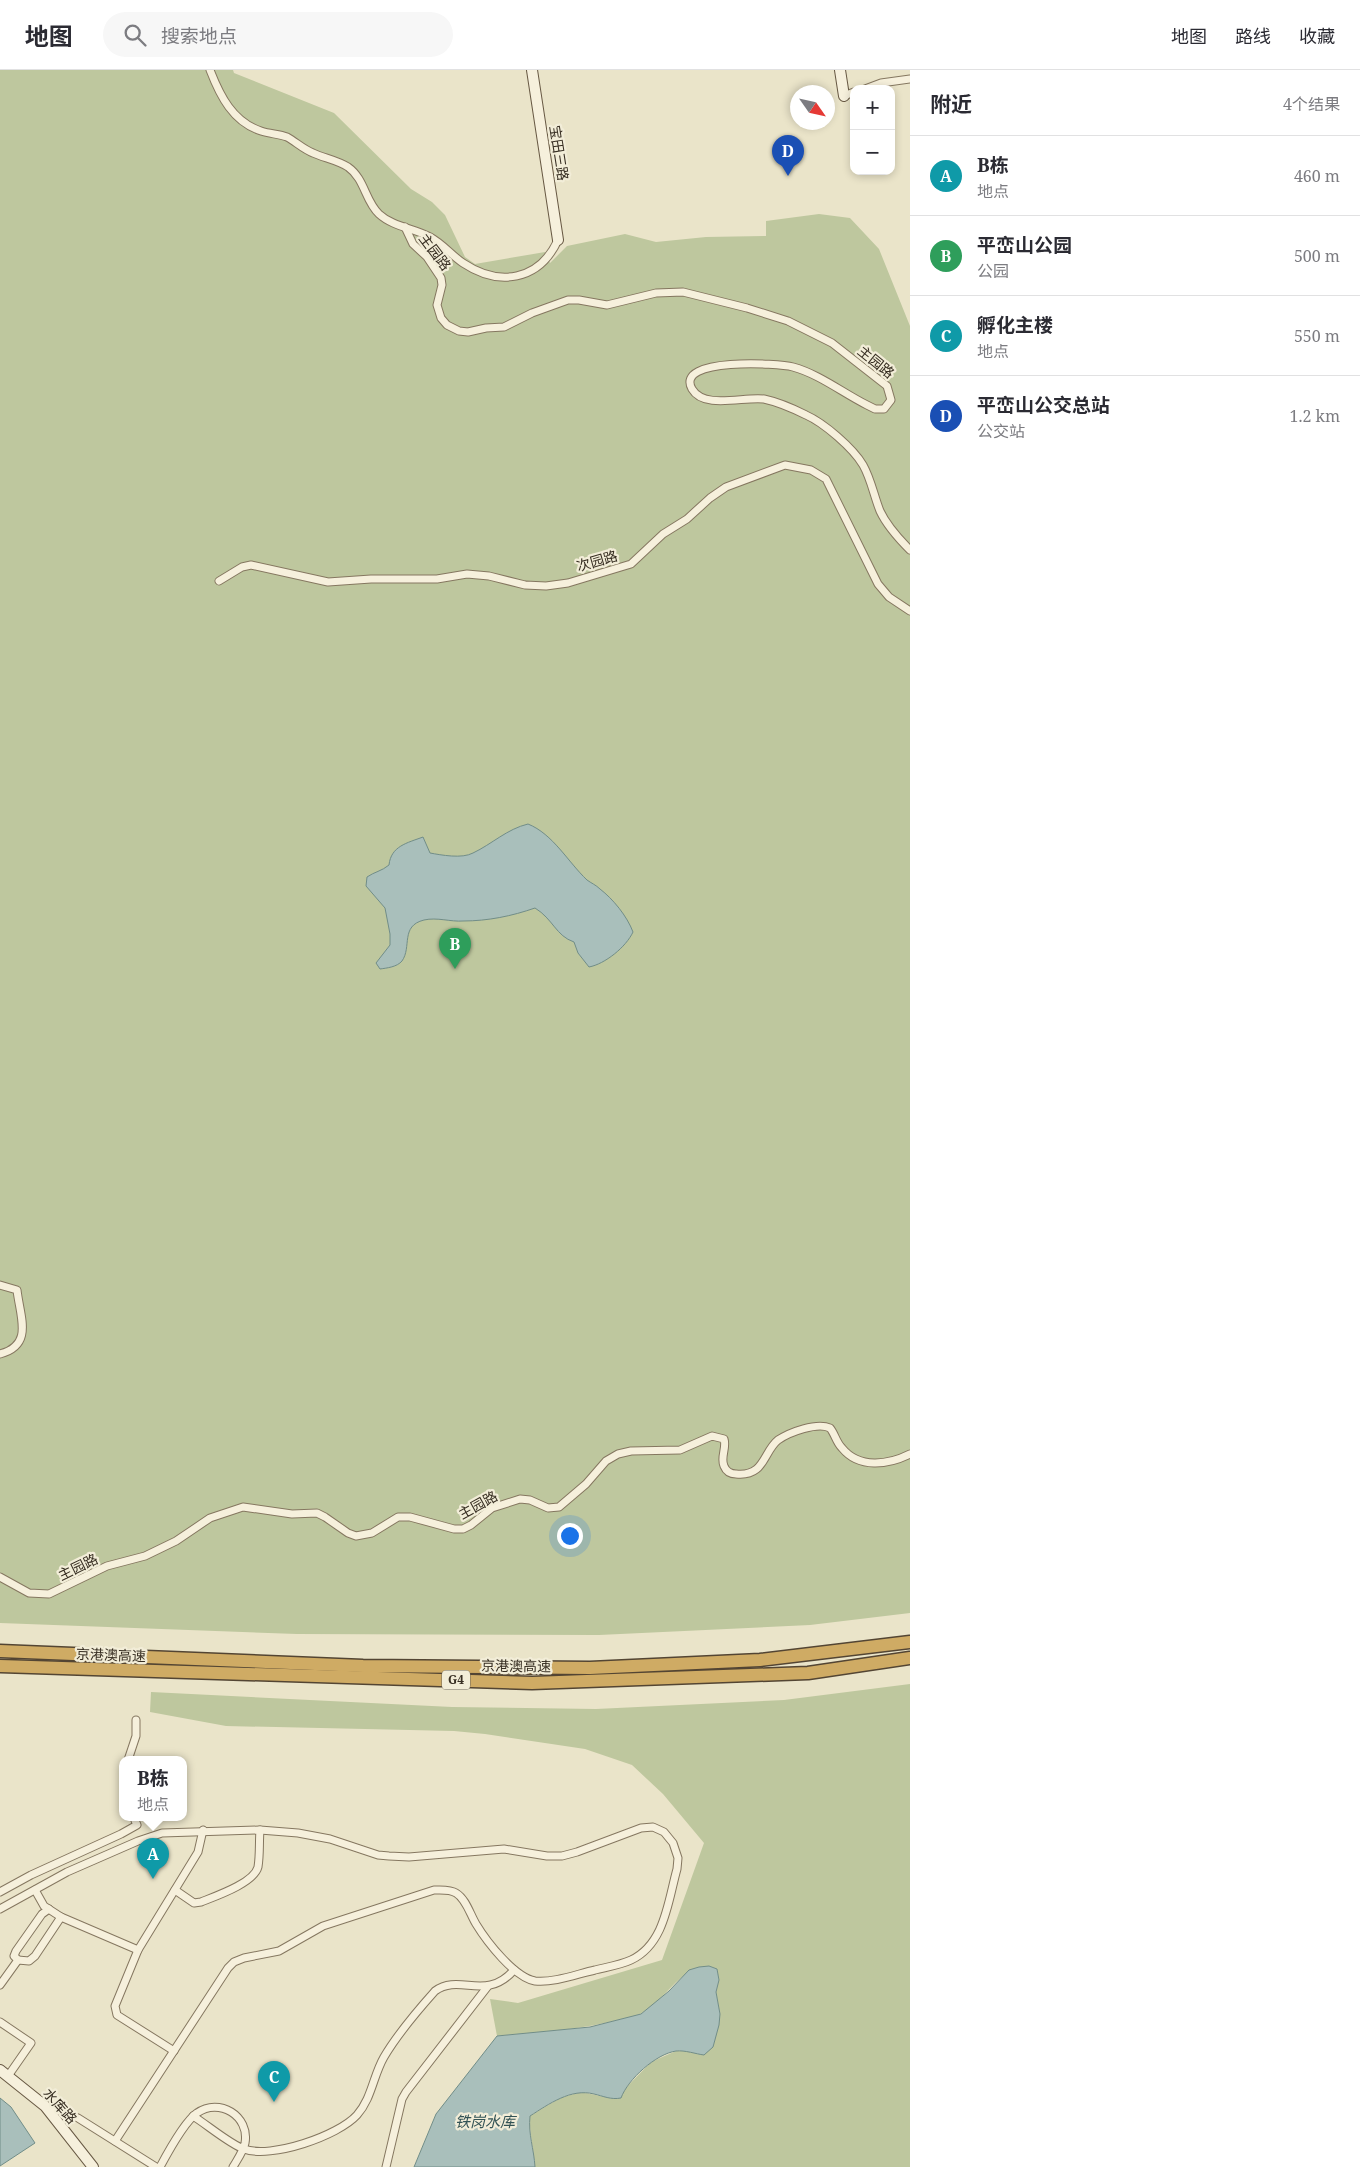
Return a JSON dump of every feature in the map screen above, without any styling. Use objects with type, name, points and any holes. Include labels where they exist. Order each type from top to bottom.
[{"type":"highway","name":"京港澳高速","points":[[0,1651],[363,1666],[590,1668],[760,1660],[910,1642]]},
{"type":"highway","name":"京港澳高速","points":[[0,1666],[532,1683],[808,1673],[910,1658]]},
{"type":"street","name":"主园路","points":[[210,70],[216,86],[236,117],[260,131],[286,137],[315,154],[344,164],[358,176],[374,210],[379,215],[392,223],[432,238],[456,258],[475,270],[499,277],[514,277],[532,270],[550,255],[558,240]]},
{"type":"street","name":"宝田三路","points":[[532,70],[558,240]]},
{"type":"street","points":[[840,70],[849,94]]},
{"type":"street","points":[[878,85],[910,79]]},
{"type":"street","name":"主园路","points":[[405,227],[413,244],[427,257],[441,278],[442,285],[437,305],[442,318],[451,328],[459,331],[468,332],[504,327],[532,312],[568,300],[607,305],[656,293],[683,292],[748,308],[788,321],[832,343],[887,386],[891,400],[884,409],[875,409],[817,377],[791,366],[722,364],[705,368],[692,377],[690,380],[691,388],[699,396],[710,399],[767,400],[807,415],[823,426],[860,461],[886,521],[910,550]]},
{"type":"street","name":"次园路","points":[[219,581],[242,567],[251,565],[328,582],[404,578],[429,580],[467,574],[489,576],[525,585],[561,585],[631,564],[657,538],[687,519],[716,493],[778,466],[789,465],[811,470],[826,479],[878,584],[889,597],[910,611]]},
{"type":"street","points":[[0,1285],[17,1290],[22,1332],[21,1340],[16,1348],[0,1354]]},
{"type":"street","name":"主园路","points":[[0,1577],[29,1593],[49,1594],[107,1566],[145,1556],[176,1541],[210,1518],[243,1507],[292,1514],[317,1513],[356,1536],[372,1533],[398,1517],[410,1518],[454,1529],[463,1529],[471,1525],[487,1511],[517,1500],[527,1499],[551,1508],[559,1507],[580,1490],[608,1459],[618,1454],[632,1451],[680,1450],[712,1436],[724,1439],[724,1466],[729,1472],[737,1474],[746,1473],[760,1466],[779,1440],[821,1425],[830,1428],[842,1449],[861,1461],[882,1463],[910,1454]]},
{"type":"street","points":[[129,1756],[136,1736],[136,1720]]},
{"type":"street","points":[[0,1892],[43,1868],[121,1834],[137,1825],[135,1821]]},
{"type":"street","points":[[0,1910],[68,1872],[155,1834],[203,1830],[260,1830],[298,1833],[330,1839],[378,1855],[409,1857],[504,1849],[547,1856],[562,1856],[645,1827],[661,1830],[670,1838],[677,1853],[677,1868],[660,1930],[642,1954],[623,1963],[544,1981],[528,1979],[514,1970],[477,1925],[462,1898],[456,1892],[448,1890],[434,1890],[323,1926],[279,1951],[244,1958],[234,1962],[228,1968],[115,2142]]},
{"type":"street","points":[[174,2051],[117,2015],[115,2011],[116,1999],[138,1950],[198,1852],[203,1830]]},
{"type":"street","points":[[175,1890],[194,1903],[202,1902],[241,1884],[254,1874],[258,1868],[260,1830]]},
{"type":"street","points":[[35,1890],[44,1906],[61,1917],[138,1950]]},
{"type":"street","points":[[49,1909],[42,1914],[16,1952],[14,1956],[18,1960],[29,1960],[35,1956],[61,1917]]},
{"type":"street","points":[[0,1985],[18,1960]]},
{"type":"street","points":[[193,2116],[243,2149],[262,2152],[279,2150],[330,2134],[344,2127],[364,2105],[384,2057],[435,1991],[448,1985],[488,1986],[504,1979],[514,1970]]},
{"type":"street","points":[[386,2167],[402,2098],[488,1986]]},
{"type":"street","points":[[0,2022],[31,2043],[4,2073]]},
{"type":"street","name":"水库路","points":[[4,2073],[45,2106],[91,2166]]},
{"type":"street","points":[[45,2106],[78,2118],[156,2167]]},
{"type":"street","points":[[160,2167],[193,2116],[202,2110],[214,2107],[231,2112],[243,2126],[246,2137],[243,2149],[233,2167]]},
{"type":"green space","points":[[0,70],[233,70],[234,73],[334,113],[411,189],[432,202],[445,215],[465,257],[475,264],[545,252],[550,263],[567,246],[625,234],[656,242],[706,237],[766,236],[766,221],[819,214],[850,218],[879,249],[910,326],[910,1613],[810,1625],[599,1635],[297,1634],[0,1623]]},
{"type":"green space","points":[[910,1684],[910,2167],[535,2167],[530,2116],[560,2098],[581,2092],[615,2099],[651,2062],[676,2051],[713,2047],[720,2014],[716,1992],[719,1980],[717,1969],[706,1967],[695,1969],[685,1974],[649,2008],[635,2016],[573,2028],[497,2036],[490,1999],[518,2003],[662,1960],[704,1843],[663,1794],[632,1765],[585,1749],[485,1734],[454,1731],[226,1726],[150,1712],[151,1692],[452,1707],[596,1709],[784,1700]]},
{"type":"water","points":[[528,824],[553,841],[580,873],[605,893],[619,908],[633,932],[620,949],[608,959],[589,967],[578,953],[574,942],[558,932],[546,917],[535,908],[491,919],[472,921],[424,920],[412,927],[409,932],[405,955],[402,961],[395,966],[380,969],[376,963],[390,945],[390,934],[385,908],[366,886],[367,877],[389,865],[396,849],[423,837],[430,853],[463,856],[473,853],[513,829]]},
{"type":"water","name":"铁岗水库","points":[[709,1966],[717,1969],[719,1980],[716,1992],[720,2014],[713,2047],[704,2055],[679,2051],[668,2053],[644,2068],[630,2083],[621,2098],[577,2093],[560,2098],[530,2116],[535,2167],[414,2167],[436,2114],[497,2036],[590,2027],[641,2014],[669,1991],[689,1970]]},
{"type":"water","points":[[0,2098],[11,2107],[35,2143],[0,2166]]},
{"type":"place","name":"平峦山公交总站","points":[[788,176]]},
{"type":"place","name":"平峦山公园","points":[[455,969]]},
{"type":"place","name":"B栋","points":[[153,1879]]},
{"type":"place","name":"孵化主楼","points":[[274,2102]]}]
